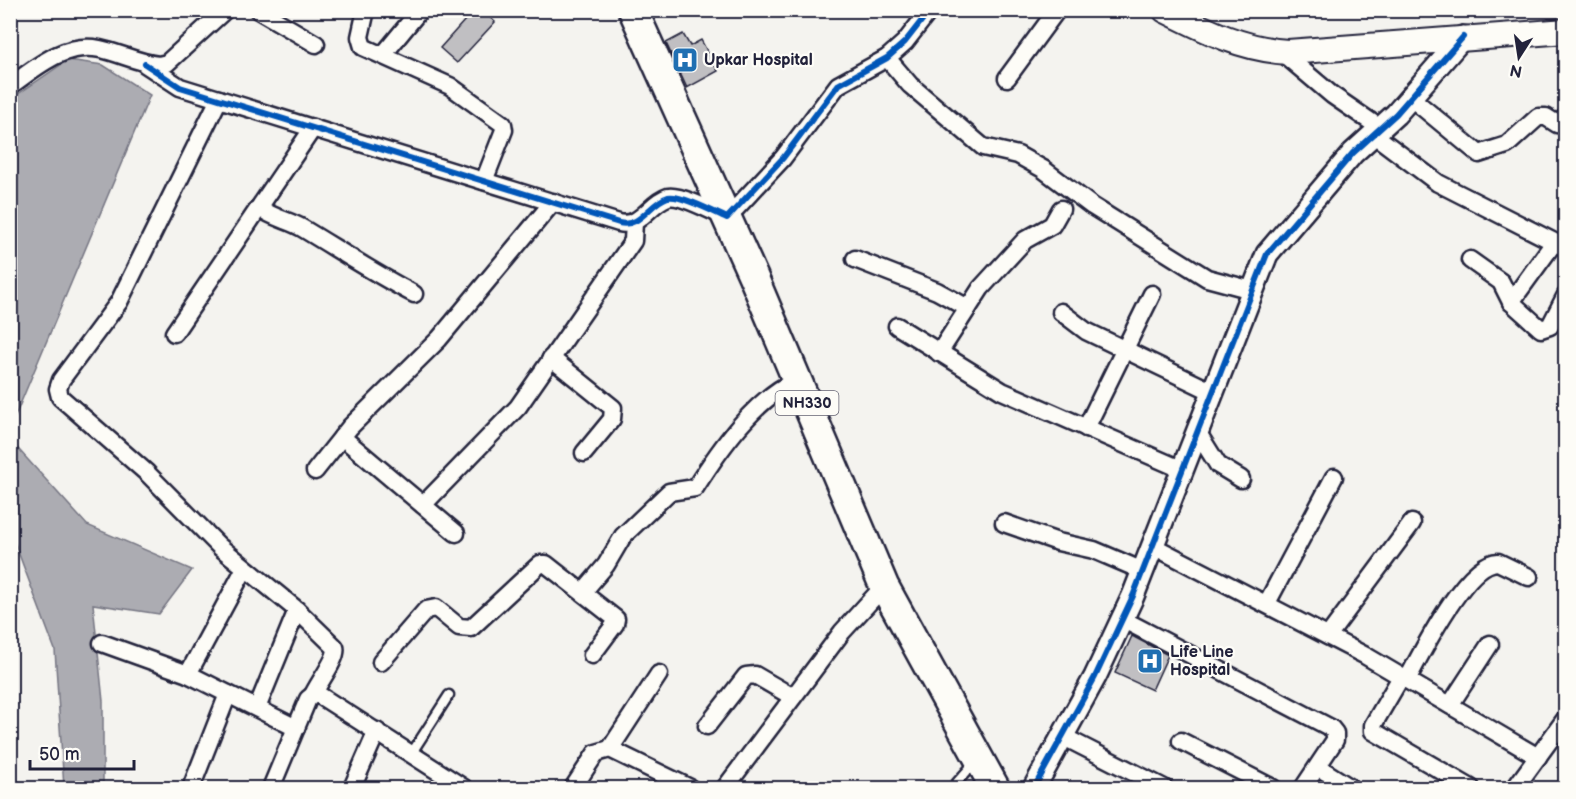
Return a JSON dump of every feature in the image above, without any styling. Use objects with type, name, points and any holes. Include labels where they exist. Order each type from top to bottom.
[{"type":"highway","name":"NH330","points":[[633,10],[727,218],[884,586],[995,789]]},
{"type":"main road","points":[[1165,10],[1237,44],[1280,51],[1566,31]]},
{"type":"street","points":[[10,86],[52,56],[76,49],[98,49],[145,64],[166,63],[225,10]]},
{"type":"street","points":[[258,10],[316,44]]},
{"type":"street","points":[[366,10],[360,42],[383,56],[450,86],[503,124],[504,130],[484,181]]},
{"type":"street","points":[[383,56],[420,10]]},
{"type":"street","points":[[145,64],[171,82],[219,99],[619,223],[634,222],[668,197],[678,198],[727,218],[783,158],[838,85],[887,58],[916,29],[930,10]]},
{"type":"street","points":[[1007,78],[1058,10]]},
{"type":"street","points":[[1034,789],[1122,620],[1267,254],[1353,153],[1380,136],[1419,104],[1467,37]]},
{"type":"street","points":[[1280,51],[1438,183],[1559,246],[1511,302]]},
{"type":"street","points":[[887,58],[910,85],[983,147],[1018,155],[1043,169],[1092,207],[1207,278],[1252,290]]},
{"type":"street","points":[[219,99],[119,302],[61,380],[58,389],[60,397],[147,473],[244,568],[297,610],[335,648],[337,653],[313,695],[308,699],[271,789]]},
{"type":"street","points":[[1419,104],[1479,154],[1507,144],[1538,117],[1546,117],[1557,124],[1566,117]]},
{"type":"street","points":[[174,333],[313,128]]},
{"type":"street","points":[[315,471],[342,437],[439,339],[553,202]]},
{"type":"street","points":[[260,208],[274,218],[300,227],[365,269],[414,294]]},
{"type":"street","points":[[939,352],[981,288],[1025,240],[1052,225],[1061,209]]},
{"type":"street","points":[[423,505],[513,413],[633,241],[634,222]]},
{"type":"street","points":[[855,259],[937,291],[968,308]]},
{"type":"street","points":[[1470,260],[1501,282],[1511,302],[1541,329],[1545,329],[1566,295]]},
{"type":"street","points":[[1086,428],[1152,294]]},
{"type":"street","points":[[1061,312],[1086,331],[1213,392]]},
{"type":"street","points":[[897,326],[995,387],[1183,470]]},
{"type":"street","points":[[551,358],[613,408],[612,419],[584,453]]},
{"type":"street","points":[[583,592],[606,566],[623,536],[669,492],[695,488],[716,455],[772,393],[797,380]]},
{"type":"street","points":[[1198,433],[1218,465],[1241,479]]},
{"type":"street","points":[[342,437],[456,533]]},
{"type":"street","points":[[1267,603],[1334,477]]},
{"type":"street","points":[[1004,523],[1058,542],[1094,550],[1143,571]]},
{"type":"street","points":[[1328,636],[1412,524]]},
{"type":"street","points":[[1153,546],[1328,636],[1538,756]]},
{"type":"street","points":[[1471,789],[1372,731],[1373,725],[1447,607],[1486,566],[1498,562],[1529,577]]},
{"type":"street","points":[[381,662],[426,610],[436,608],[459,627],[471,628],[540,564],[550,565],[616,619],[615,624],[592,655]]},
{"type":"street","points":[[188,674],[244,568]]},
{"type":"street","points":[[725,789],[854,618],[884,586]]},
{"type":"street","points":[[256,708],[297,610]]},
{"type":"street","points":[[1122,620],[1331,728],[1335,733],[1335,740],[1304,789]]},
{"type":"street","points":[[102,644],[188,674],[296,728]]},
{"type":"street","points":[[1450,705],[1490,644]]},
{"type":"street","points":[[573,789],[596,753],[610,749],[659,674]]},
{"type":"street","points":[[707,726],[746,676],[751,675],[793,697]]},
{"type":"street","points":[[191,789],[228,694]]},
{"type":"street","points":[[313,695],[325,697],[464,789]]},
{"type":"street","points":[[1515,789],[1566,718]]},
{"type":"street","points":[[352,789],[377,731]]},
{"type":"street","points":[[1062,736],[1164,789]]},
{"type":"street","points":[[1181,741],[1273,789]]},
{"type":"street","points":[[610,749],[690,789]]},
{"type":"street","points":[[1318,767],[1351,789]]},
{"type":"lane","points":[[411,754],[448,695]]},
{"type":"lane","points":[[952,789],[978,758]]},
{"type":"shaded area","points":[[68,60],[103,65],[150,95],[11,426],[11,99]]},
{"type":"shaded area","points":[[10,440],[87,525],[192,570],[159,614],[93,604],[103,701],[103,788],[64,788],[55,650],[11,533]]},
{"type":"building","points":[[474,10],[482,10],[495,22],[457,63],[440,48]]},
{"type":"building","points":[[683,34],[690,46],[701,40],[718,71],[687,88],[666,43]]},
{"type":"building","points":[[1132,636],[1168,655],[1152,690],[1115,673]]},
{"type":"cycle path","points":[[145,64],[180,87],[619,223],[627,224],[639,219],[655,204],[668,197],[689,201],[727,218],[783,158],[838,85],[887,58],[905,42],[930,10]]},
{"type":"cycle path","points":[[1034,788],[1095,677],[1133,596],[1267,254],[1353,153],[1396,114],[1463,37]]},
{"type":"place","name":"Upkar Hospital","points":[[685,60]]},
{"type":"place","name":"Life Line Hospital","points":[[1150,661]]}]
